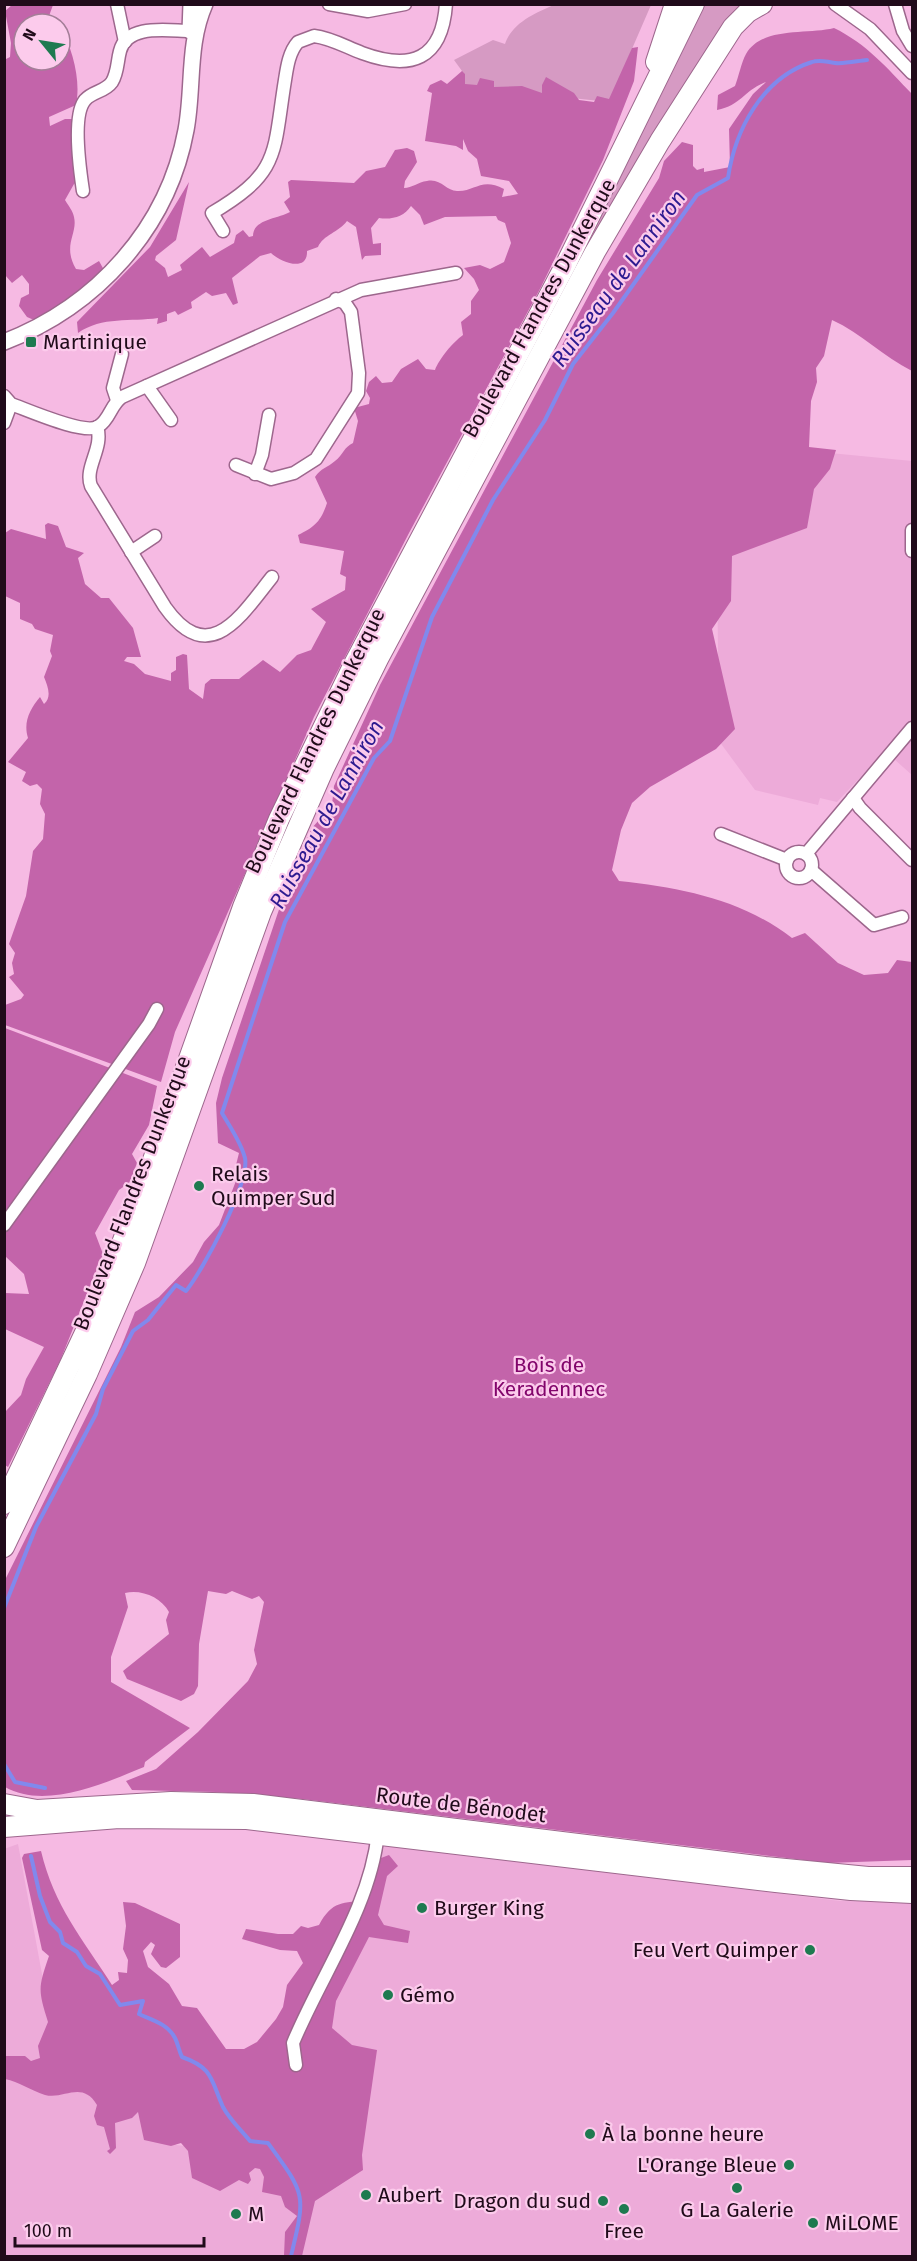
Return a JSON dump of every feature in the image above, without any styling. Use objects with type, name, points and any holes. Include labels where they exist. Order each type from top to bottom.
[{"type":"main road","points":[[635,123],[675,4]]},
{"type":"main road","name":"Boulevard Flandres Dunkerque","points":[[4,1504],[67,1374],[108,1280],[235,928],[279,819],[353,666],[561,274],[635,123],[653,92],[694,4]]},
{"type":"main road","name":"Boulevard Flandres Dunkerque","points":[[4,1547],[119,1302],[154,1214],[261,912],[345,724],[616,214],[719,47],[741,19],[762,4]]},
{"type":"main road","name":"Route de Bénodet","points":[[4,1804],[37,1810],[171,1802],[253,1804],[765,1867],[868,1877],[912,1877]]},
{"type":"main road","name":"Route de Bénodet","points":[[4,1827],[109,1819],[247,1819],[787,1883],[912,1893]]},
{"type":"street","points":[[117,4],[125,42]]},
{"type":"street","points":[[4,342],[53,320],[84,298],[115,269],[146,229],[169,187],[180,154],[188,115],[192,47],[191,4]]},
{"type":"street","points":[[192,47],[206,4]]},
{"type":"street","points":[[329,4],[368,11],[405,4]]},
{"type":"street","points":[[223,231],[212,213],[247,191],[269,164],[275,145],[289,60],[298,42],[314,36],[376,57],[418,59],[433,48],[444,18],[446,4]]},
{"type":"street","points":[[836,4],[870,29],[912,72]]},
{"type":"street","points":[[895,4],[903,31],[912,46]]},
{"type":"street","points":[[83,191],[79,134],[83,103],[89,96],[109,86],[125,42],[132,35],[142,32],[190,31]]},
{"type":"street","points":[[272,577],[229,628],[217,634],[202,635],[186,629],[171,616],[89,482],[100,442],[98,428],[117,400],[336,299],[375,286],[456,273]]},
{"type":"street","points":[[236,465],[255,474],[276,479],[294,473],[310,464],[354,401],[358,393],[359,373],[352,317],[348,306],[336,299]]},
{"type":"street","points":[[117,400],[113,388],[122,354]]},
{"type":"street","points":[[147,386],[171,420]]},
{"type":"street","points":[[4,423],[8,400],[78,427],[98,428]]},
{"type":"street","points":[[255,474],[262,455],[269,415]]},
{"type":"street","points":[[912,530],[912,551]]},
{"type":"street","points":[[131,552],[155,536]]},
{"type":"street","points":[[806,854],[912,728]]},
{"type":"street","points":[[853,798],[860,808],[912,860]]},
{"type":"street","points":[[721,834],[787,860]]},
{"type":"street","points":[[795,853],[806,854],[811,862],[811,870],[805,877],[792,877],[786,868],[787,860],[795,853]]},
{"type":"street","points":[[811,870],[874,925],[902,916]]},
{"type":"street","points":[[4,1225],[149,1024],[157,1009]]},
{"type":"street","name":"Route de Bénodet","points":[[296,2065],[293,2043],[357,1908],[375,1854],[378,1833]]},
{"type":"shaded area","points":[[554,5],[651,5],[609,102],[460,86],[462,71],[454,60],[493,40],[505,44],[513,30],[519,25],[532,15]]},
{"type":"shaded area","points":[[700,5],[741,5],[730,15],[701,58],[596,234],[591,231]]},
{"type":"shaded area","points":[[810,451],[912,461],[912,775],[885,751],[837,802],[820,798],[818,805],[755,790],[719,741],[717,561]]},
{"type":"shaded area","points":[[18,1844],[44,1985],[176,2145],[357,2164],[324,2032],[385,1845],[840,1901],[912,1902],[912,2256],[5,2256],[4,1849]]},
{"type":"green space","points":[[12,5],[53,5],[50,12],[12,12],[12,72],[72,72],[72,55],[77,76],[76,105],[49,117],[50,126],[65,119],[72,119],[88,173],[74,184],[65,200],[72,210],[75,223],[70,246],[72,261],[76,269],[84,270],[99,261],[104,270],[73,299],[34,320],[27,317],[19,306],[21,298],[29,294],[29,284],[22,275],[12,283],[5,275],[4,60],[10,57],[11,43],[5,11]]},
{"type":"green space","name":"Bois de Keradennec","points":[[834,28],[867,49],[912,94],[912,371],[853,331],[832,320],[824,356],[816,368],[817,382],[811,401],[809,447],[836,450],[830,469],[814,489],[807,528],[732,556],[731,601],[712,629],[735,729],[716,749],[650,787],[632,803],[621,830],[612,870],[619,881],[665,887],[731,905],[773,925],[792,938],[805,933],[838,963],[864,975],[888,973],[897,960],[912,962],[912,1860],[828,1863],[302,1799],[216,1792],[132,1790],[126,1781],[156,1769],[198,1732],[248,1681],[257,1664],[254,1650],[264,1602],[259,1596],[252,1599],[232,1591],[226,1594],[208,1591],[199,1644],[198,1686],[194,1694],[181,1701],[127,1679],[123,1671],[169,1634],[166,1620],[169,1612],[161,1602],[150,1595],[138,1592],[125,1593],[128,1607],[111,1657],[111,1682],[190,1728],[145,1762],[144,1767],[75,1792],[38,1796],[5,1787],[5,1580],[121,1347],[135,1312],[159,1297],[193,1262],[204,1242],[219,1225],[239,1173],[235,1169],[239,1153],[218,1143],[216,1103],[222,1078],[290,877],[312,828],[332,805],[334,786],[380,685],[597,280],[659,178],[664,161],[682,142],[693,145],[693,166],[697,170],[704,168],[704,172],[730,167],[729,129],[753,94],[766,82],[752,89],[732,105],[717,110],[718,95],[735,86],[746,54],[753,45],[774,35]]},
{"type":"green space","points":[[638,47],[634,81],[603,160],[541,287],[409,533],[314,717],[175,1032],[161,1082],[5,1025],[5,1005],[21,999],[24,995],[9,977],[14,974],[12,963],[15,953],[9,944],[26,896],[33,851],[43,839],[45,814],[40,804],[42,789],[37,784],[30,786],[22,781],[26,772],[8,762],[28,738],[26,727],[33,706],[40,697],[44,704],[48,698],[48,688],[44,677],[52,656],[50,651],[53,635],[35,629],[32,624],[20,619],[20,603],[5,596],[5,533],[11,529],[46,539],[45,525],[48,523],[58,526],[66,547],[84,553],[78,558],[85,584],[101,598],[109,598],[133,628],[141,657],[127,657],[124,661],[134,664],[145,674],[171,681],[171,673],[176,670],[176,657],[187,655],[189,689],[203,699],[205,684],[211,679],[239,679],[263,660],[280,672],[297,655],[311,650],[326,622],[311,609],[345,590],[346,577],[340,574],[344,551],[300,543],[298,535],[317,523],[327,503],[315,477],[338,459],[353,443],[358,421],[354,408],[369,404],[370,398],[366,391],[369,382],[376,376],[382,383],[392,382],[401,369],[418,359],[426,369],[435,370],[447,351],[463,335],[461,322],[471,314],[471,301],[479,290],[474,279],[464,268],[480,265],[490,269],[504,262],[511,243],[505,223],[498,220],[496,216],[445,217],[424,225],[420,215],[411,206],[397,217],[379,218],[371,228],[373,244],[381,243],[381,255],[365,256],[362,260],[356,227],[347,221],[324,239],[318,247],[307,251],[303,262],[293,264],[271,253],[260,256],[232,278],[238,303],[233,305],[226,293],[212,296],[206,292],[191,302],[192,308],[178,315],[175,311],[167,314],[167,321],[157,324],[158,318],[107,322],[78,333],[77,322],[150,247],[189,182],[176,240],[156,256],[155,260],[165,268],[168,277],[182,270],[180,265],[202,247],[210,257],[234,243],[236,235],[243,230],[249,237],[253,236],[257,226],[290,212],[284,202],[290,197],[288,182],[291,180],[354,183],[366,171],[385,167],[395,150],[407,148],[414,151],[417,162],[405,181],[404,188],[436,181],[457,191],[489,184],[504,189],[502,197],[518,194],[509,181],[481,176],[477,159],[468,151],[463,139],[463,150],[456,146],[425,141],[432,93],[427,91],[430,85],[441,80],[447,84],[462,71],[465,74],[465,84],[477,85],[480,78],[494,81],[494,87],[522,86],[542,93],[542,85],[546,77],[574,93],[579,100],[594,102],[597,96],[609,99],[632,48]]},
{"type":"green space","points":[[5,1028],[157,1086],[149,1125],[132,1154],[137,1163],[130,1182],[119,1190],[95,1233],[103,1254],[60,1361],[8,1467],[5,1465],[5,1412],[21,1395],[26,1379],[44,1347],[5,1329],[5,1293],[29,1294],[24,1274],[5,1256]]},
{"type":"green space","points":[[41,1851],[53,1889],[61,1905],[112,1985],[119,1980],[118,1972],[127,1973],[128,1960],[123,1949],[126,1926],[123,1902],[135,1903],[180,1924],[180,1957],[166,1968],[161,1967],[151,1954],[155,1945],[151,1942],[143,1951],[148,1967],[169,1984],[182,2006],[197,2008],[226,2049],[244,2049],[257,2042],[283,2007],[287,1985],[303,1963],[297,1951],[280,1950],[242,1939],[246,1929],[293,1934],[301,1926],[308,1928],[319,1925],[329,1911],[339,1904],[368,1901],[381,1858],[389,1855],[398,1866],[387,1876],[378,1915],[384,1925],[410,1931],[408,1943],[369,1937],[336,2001],[332,2028],[352,2045],[377,2050],[362,2155],[363,2170],[315,2201],[302,2256],[284,2256],[285,2232],[297,2216],[285,2207],[281,2196],[262,2192],[264,2177],[260,2169],[255,2168],[249,2173],[251,2180],[248,2184],[239,2180],[220,2191],[192,2178],[188,2151],[181,2143],[171,2146],[144,2140],[138,2112],[132,2118],[115,2123],[116,2148],[110,2154],[107,2151],[110,2149],[104,2127],[97,2125],[94,2116],[97,2105],[91,2098],[79,2092],[45,2095],[5,2079],[5,2056],[25,2056],[31,2061],[40,2058],[38,2046],[48,2022],[42,2003],[41,1989],[49,1956],[42,1950],[22,1858],[24,1854]]},
{"type":"waterway","name":"Ruisseau de Lanniron","points":[[4,1608],[36,1527],[96,1414],[103,1389],[133,1331],[148,1320],[176,1285],[186,1291],[203,1265],[233,1206],[245,1170],[245,1158],[238,1140],[222,1113],[285,922],[374,758],[390,741],[432,617],[493,500],[545,420],[573,364],[613,313],[697,195],[728,178],[744,124],[765,93],[794,70],[812,62],[843,63],[867,60]]},
{"type":"waterway","name":"Ruisseau de Lanniron","points":[[4,1764],[15,1782],[45,1788]]},
{"type":"waterway","name":"Ruisseau de Lanniron","points":[[31,1856],[40,1896],[50,1922],[60,1932],[63,1943],[77,1952],[86,1966],[100,1974],[120,2005],[143,2001],[139,2014],[159,2023],[172,2033],[182,2057],[200,2066],[210,2076],[223,2107],[236,2125],[250,2141],[268,2143],[290,2174],[296,2185],[300,2207],[291,2256]]},
{"type":"place","name":"Martinique","points":[[31,342]]},
{"type":"place","name":"Relais Quimper Sud","points":[[199,1186]]},
{"type":"place","name":"Burger King","points":[[422,1908]]},
{"type":"place","name":"Feu Vert Quimper","points":[[810,1950]]},
{"type":"place","name":"Gémo","points":[[388,1995]]},
{"type":"place","name":"À la bonne heure","points":[[590,2134]]},
{"type":"place","name":"L'Orange Bleue","points":[[789,2165]]},
{"type":"place","name":"G La Galerie","points":[[737,2188]]},
{"type":"place","name":"Aubert","points":[[366,2195]]},
{"type":"place","name":"Dragon du sud","points":[[603,2201]]},
{"type":"place","name":"Free","points":[[624,2209]]},
{"type":"place","name":"M","points":[[236,2214]]},
{"type":"place","name":"MiLOME","points":[[813,2223]]}]
